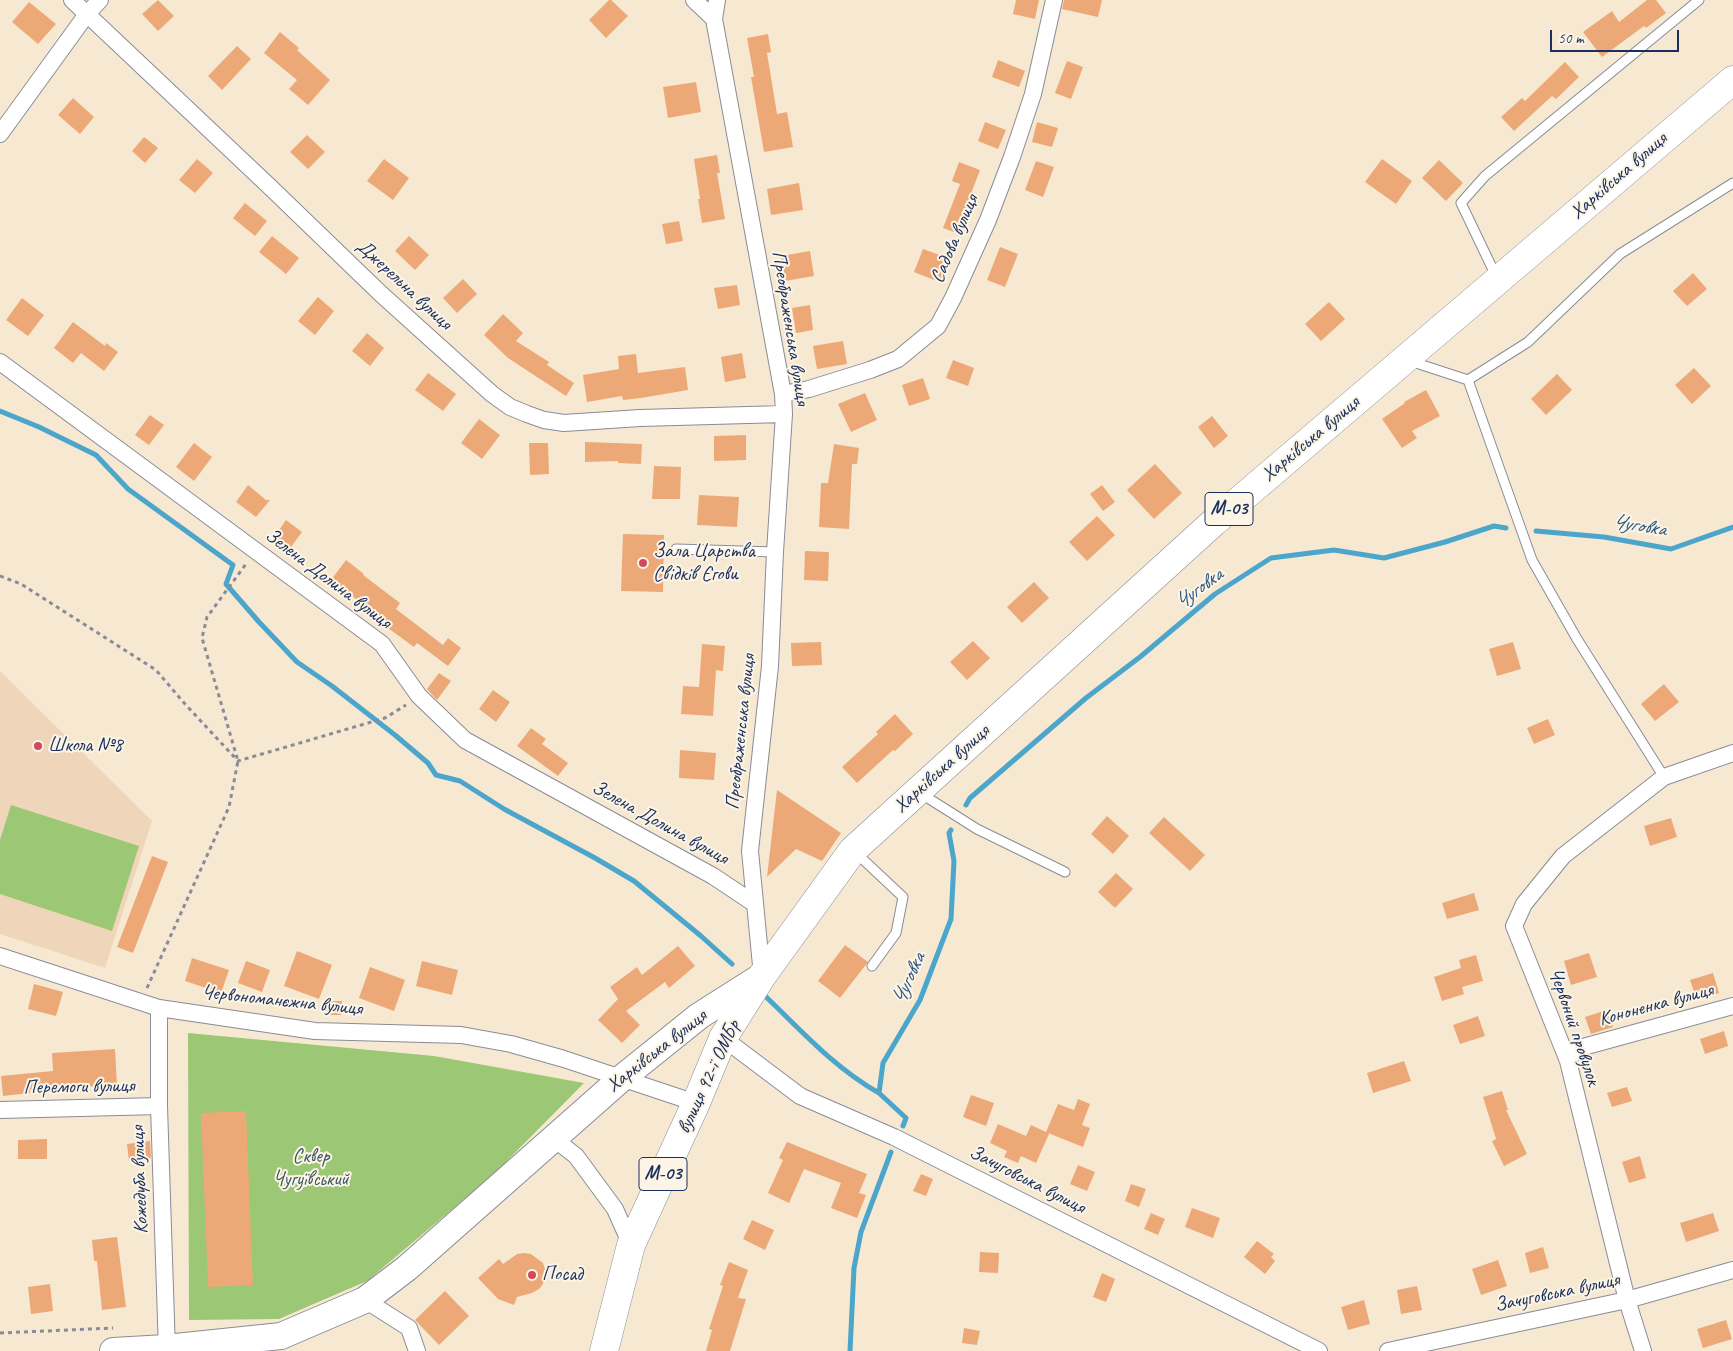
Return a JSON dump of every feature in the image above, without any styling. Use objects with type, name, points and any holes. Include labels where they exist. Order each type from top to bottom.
[{"type":"highway","name":"Харківська вулиця","points":[[762,976],[853,850],[1214,522],[1733,80]]},
{"type":"highway","name":"вулиця 92-ї ОМБр","points":[[604,1351],[631,1244],[696,1103],[723,1038],[762,976]]},
{"type":"main road","name":"Харківська вулиця","points":[[115,1339],[167,1349],[281,1336],[365,1300],[407,1268],[622,1078],[699,1016],[762,976]]},
{"type":"street","name":"Джерельна вулиця","points":[[72,0],[381,294],[492,394],[510,407],[544,420],[564,423],[640,418],[784,414]]},
{"type":"street","points":[[0,134],[87,14],[100,0]]},
{"type":"street","points":[[694,0],[714,19]]},
{"type":"street","name":"Преображенська вулиця","points":[[717,0],[714,19],[783,394],[784,414],[770,666],[750,851],[762,976]]},
{"type":"street","name":"Садова вулиця","points":[[783,394],[809,390],[898,359],[938,326],[953,298],[980,237],[1012,157],[1033,94],[1054,0]]},
{"type":"street","name":"Зелена Долина вулиця","points":[[0,362],[382,644],[419,696],[465,740],[713,876],[755,904]]},
{"type":"street","name":"Червоний провулок","points":[[1642,1351],[1627,1300],[1568,1061],[1514,926],[1524,904],[1563,856],[1664,777],[1733,753]]},
{"type":"street","name":"Червономанєжна вулиця","points":[[0,956],[159,1008],[315,1031],[461,1035],[511,1044],[696,1103]]},
{"type":"street","name":"Кононенка вулиця","points":[[1568,1061],[1574,1051],[1583,1047],[1733,1006]]},
{"type":"street","name":"Кожедуба вулиця","points":[[159,1008],[159,1106],[167,1349]]},
{"type":"street","name":"Зачуговська вулиця","points":[[723,1038],[800,1096],[894,1137],[1319,1351]]},
{"type":"street","name":"Перемоги вулиця","points":[[0,1110],[159,1106]]},
{"type":"street","points":[[553,1138],[576,1156],[610,1201],[631,1244]]},
{"type":"street","name":"Зачуговська вулиця","points":[[1388,1351],[1627,1300],[1733,1270]]},
{"type":"street","points":[[365,1300],[409,1328],[417,1351]]},
{"type":"lane","points":[[1498,279],[1461,203],[1485,176],[1699,0]]},
{"type":"lane","points":[[1468,380],[1528,342],[1620,254],[1733,183]]},
{"type":"lane","points":[[1405,359],[1468,380]]},
{"type":"lane","points":[[1468,380],[1532,560],[1577,640],[1664,777]]},
{"type":"lane","points":[[676,549],[775,552]]},
{"type":"lane","points":[[918,792],[977,829],[1065,872]]},
{"type":"lane","points":[[853,850],[903,897],[896,933],[872,966]]},
{"type":"path","points":[[0,576],[21,584],[156,670],[238,761]]},
{"type":"path","points":[[141,1002],[228,807],[238,761],[202,638],[207,616],[236,579]]},
{"type":"path","points":[[238,761],[385,718],[419,696]]},
{"type":"path","points":[[0,1333],[115,1339]]},
{"type":"shaded area","name":"Школа №8","points":[[0,671],[152,821],[105,968],[0,934]]},
{"type":"green space","points":[[11,805],[139,846],[112,931],[0,894],[0,840]]},
{"type":"green space","name":"Сквер Чугуївський","points":[[188,1033],[434,1056],[584,1083],[494,1174],[367,1281],[279,1319],[189,1320]]},
{"type":"building","points":[[158,0],[174,16],[158,31],[142,14]]},
{"type":"building","points":[[609,0],[628,16],[606,38],[589,20]]},
{"type":"building","points":[[1016,0],[1039,0],[1035,19],[1013,14]]},
{"type":"building","points":[[1064,0],[1102,0],[1098,17],[1062,9]]},
{"type":"building","points":[[1647,0],[1656,0],[1666,13],[1646,28],[1644,26],[1602,57],[1583,32],[1612,11],[1619,22]]},
{"type":"building","points":[[29,2],[56,24],[38,44],[12,22]]},
{"type":"building","points":[[280,32],[299,48],[297,50],[330,80],[308,105],[289,89],[297,80],[264,53]]},
{"type":"building","points":[[768,34],[771,52],[767,53],[777,114],[787,112],[793,147],[764,152],[751,77],[754,77],[747,38]]},
{"type":"building","points":[[237,46],[251,59],[222,90],[208,76]]},
{"type":"building","points":[[998,60],[1025,71],[1019,87],[992,77]]},
{"type":"building","points":[[1067,61],[1083,67],[1071,99],[1055,93]]},
{"type":"building","points":[[1565,62],[1579,77],[1556,99],[1552,96],[1514,131],[1501,117],[1522,98],[1525,101]]},
{"type":"building","points":[[696,82],[701,112],[668,118],[663,87]]},
{"type":"building","points":[[73,98],[94,117],[80,134],[58,115]]},
{"type":"building","points":[[985,122],[1006,130],[998,149],[978,141]]},
{"type":"building","points":[[1037,122],[1058,128],[1052,147],[1032,142]]},
{"type":"building","points":[[307,135],[325,152],[308,169],[290,152]]},
{"type":"building","points":[[144,137],[158,148],[145,163],[132,151]]},
{"type":"building","points":[[717,155],[720,173],[717,173],[725,219],[702,223],[694,159]]},
{"type":"building","points":[[197,159],[213,173],[195,193],[179,180]]},
{"type":"building","points":[[384,159],[409,178],[393,200],[367,181]]},
{"type":"building","points":[[1382,159],[1412,181],[1396,204],[1365,182]]},
{"type":"building","points":[[1439,160],[1463,183],[1446,201],[1422,178]]},
{"type":"building","points":[[1036,161],[1054,167],[1043,197],[1025,190]]},
{"type":"building","points":[[959,162],[980,170],[966,207],[972,209],[962,235],[943,228],[960,184],[952,181]]},
{"type":"building","points":[[799,183],[803,210],[771,215],[767,189]]},
{"type":"building","points":[[245,203],[267,221],[255,236],[233,218]]},
{"type":"building","points":[[679,221],[683,241],[666,244],[662,224]]},
{"type":"building","points":[[272,236],[299,258],[286,274],[259,252]]},
{"type":"building","points":[[409,236],[429,255],[415,270],[395,251]]},
{"type":"building","points":[[1000,247],[1018,254],[1005,287],[987,280]]},
{"type":"building","points":[[923,249],[951,259],[942,283],[914,272]]},
{"type":"building","points":[[810,251],[814,276],[785,281],[781,256]]},
{"type":"building","points":[[1693,273],[1707,289],[1687,306],[1673,291]]},
{"type":"building","points":[[463,279],[477,294],[457,313],[443,298]]},
{"type":"building","points":[[737,285],[740,305],[718,309],[714,288]]},
{"type":"building","points":[[318,297],[334,311],[315,335],[298,321]]},
{"type":"building","points":[[22,298],[44,315],[28,336],[6,320]]},
{"type":"building","points":[[1329,302],[1345,319],[1321,341],[1305,324]]},
{"type":"building","points":[[810,305],[813,330],[796,333],[792,308]]},
{"type":"building","points":[[503,314],[523,333],[516,341],[549,362],[547,365],[574,383],[566,396],[508,358],[484,335]]},
{"type":"building","points":[[73,322],[105,346],[106,343],[118,352],[104,371],[81,353],[73,363],[54,348]]},
{"type":"building","points":[[367,333],[384,348],[370,366],[352,351]]},
{"type":"building","points":[[843,341],[847,364],[817,369],[813,346]]},
{"type":"building","points":[[742,353],[746,378],[725,382],[721,357]]},
{"type":"building","points":[[636,354],[638,373],[685,367],[688,390],[641,398],[623,400],[622,396],[587,402],[583,375],[619,369],[618,356]]},
{"type":"building","points":[[953,360],[974,368],[968,386],[946,378]]},
{"type":"building","points":[[1694,368],[1711,386],[1692,404],[1675,385]]},
{"type":"building","points":[[428,373],[456,394],[443,411],[415,390]]},
{"type":"building","points":[[1557,374],[1572,390],[1546,415],[1531,399]]},
{"type":"building","points":[[923,378],[930,399],[909,406],[902,385]]},
{"type":"building","points":[[1426,390],[1440,416],[1412,431],[1417,438],[1402,448],[1382,419],[1404,402]]},
{"type":"building","points":[[865,393],[877,420],[851,432],[838,404]]},
{"type":"building","points":[[150,415],[164,425],[149,445],[135,435]]},
{"type":"building","points":[[1212,416],[1228,436],[1214,448],[1198,427]]},
{"type":"building","points":[[479,419],[500,435],[482,459],[461,443]]},
{"type":"building","points":[[746,435],[746,460],[714,461],[714,436]]},
{"type":"building","points":[[585,442],[642,444],[641,464],[618,463],[618,461],[585,462]]},
{"type":"building","points":[[194,443],[212,457],[194,481],[176,467]]},
{"type":"building","points":[[529,443],[548,443],[549,474],[530,475]]},
{"type":"building","points":[[834,444],[859,448],[857,464],[852,464],[849,529],[819,527],[821,483],[828,483]]},
{"type":"building","points":[[1155,464],[1182,493],[1154,519],[1127,490]]},
{"type":"building","points":[[654,466],[681,467],[680,499],[652,499]]},
{"type":"building","points":[[248,485],[266,500],[270,500],[256,517],[236,502]]},
{"type":"building","points":[[1102,485],[1115,502],[1103,511],[1090,494]]},
{"type":"building","points":[[699,495],[739,497],[737,527],[697,525]]},
{"type":"building","points":[[1097,516],[1115,535],[1087,561],[1069,542]]},
{"type":"building","points":[[286,520],[302,532],[291,547],[275,536]]},
{"type":"building","name":"Зала Царства Свідків Єгови","points":[[623,534],[664,535],[663,592],[621,591]]},
{"type":"building","points":[[805,551],[829,552],[828,581],[804,580]]},
{"type":"building","points":[[346,560],[400,603],[396,609],[443,645],[448,638],[461,648],[448,666],[417,643],[414,647],[366,612],[369,609],[331,580]]},
{"type":"building","points":[[1034,582],[1049,598],[1022,623],[1007,607]]},
{"type":"building","points":[[973,641],[990,658],[967,680],[950,662]]},
{"type":"building","points":[[821,642],[822,665],[792,666],[791,643]]},
{"type":"building","points":[[1513,642],[1521,669],[1497,676],[1489,649]]},
{"type":"building","points":[[702,644],[725,646],[723,671],[716,670],[713,716],[681,714],[683,686],[699,687]]},
{"type":"building","points":[[439,673],[451,681],[437,700],[427,689]]},
{"type":"building","points":[[1664,684],[1679,702],[1655,721],[1641,704]]},
{"type":"building","points":[[493,690],[510,702],[496,722],[479,709]]},
{"type":"building","points":[[895,714],[913,734],[857,783],[842,767],[878,734],[876,732]]},
{"type":"building","points":[[1548,719],[1555,735],[1534,744],[1527,728]]},
{"type":"building","points":[[531,728],[546,739],[542,744],[568,763],[558,776],[517,746]]},
{"type":"building","points":[[680,750],[716,753],[714,780],[679,778]]},
{"type":"building","points":[[777,790],[841,833],[822,861],[796,849],[767,877]]},
{"type":"building","points":[[1107,816],[1129,836],[1113,854],[1091,834]]},
{"type":"building","points":[[1164,817],[1205,855],[1190,871],[1149,833]]},
{"type":"building","points":[[1671,818],[1677,837],[1650,846],[1644,826]]},
{"type":"building","points":[[152,856],[168,862],[133,953],[117,947]]},
{"type":"building","points":[[1116,873],[1133,889],[1115,908],[1098,892]]},
{"type":"building","points":[[1474,893],[1479,910],[1447,919],[1442,903]]},
{"type":"building","points":[[845,945],[868,962],[840,998],[818,981]]},
{"type":"building","points":[[678,946],[695,966],[669,988],[665,982],[626,1011],[640,1025],[622,1043],[598,1020],[618,999],[610,987],[637,967],[642,975]]},
{"type":"building","points":[[297,951],[332,965],[319,999],[284,986]]},
{"type":"building","points":[[1589,953],[1597,977],[1571,985],[1564,961]]},
{"type":"building","points":[[1476,955],[1483,981],[1462,987],[1464,994],[1442,1001],[1434,977],[1461,968],[1459,960]]},
{"type":"building","points":[[192,958],[229,970],[221,993],[185,981]]},
{"type":"building","points":[[246,961],[270,970],[262,992],[238,983]]},
{"type":"building","points":[[422,961],[458,970],[452,995],[416,986]]},
{"type":"building","points":[[370,967],[405,980],[394,1011],[359,998]]},
{"type":"building","points":[[1713,973],[1719,993],[1697,1000],[1690,980]]},
{"type":"building","points":[[34,984],[63,992],[56,1016],[28,1009]]},
{"type":"building","points":[[326,1001],[342,1001],[341,1015],[326,1015]]},
{"type":"building","points":[[1607,1010],[1613,1027],[1591,1034],[1585,1017]]},
{"type":"building","points":[[1478,1016],[1485,1036],[1460,1044],[1453,1025]]},
{"type":"building","points":[[1724,1031],[1728,1046],[1705,1054],[1700,1039]]},
{"type":"building","points":[[115,1049],[117,1085],[30,1090],[30,1093],[3,1096],[1,1076],[53,1071],[52,1053]]},
{"type":"building","points":[[1404,1061],[1411,1081],[1373,1093],[1367,1073]]},
{"type":"building","points":[[1627,1087],[1632,1101],[1612,1107],[1607,1093]]},
{"type":"building","points":[[1502,1091],[1508,1110],[1506,1110],[1527,1154],[1504,1166],[1492,1141],[1496,1139],[1483,1097]]},
{"type":"building","points":[[971,1095],[994,1103],[986,1126],[963,1117]]},
{"type":"building","points":[[1078,1099],[1090,1104],[1082,1125],[1090,1128],[1083,1147],[1048,1133],[1036,1163],[1021,1156],[1018,1163],[1004,1157],[1007,1151],[990,1143],[998,1124],[1026,1136],[1031,1125],[1046,1132],[1058,1104],[1074,1110]]},
{"type":"building","points":[[246,1111],[253,1285],[208,1287],[201,1113]]},
{"type":"building","points":[[47,1139],[47,1159],[18,1159],[18,1140]]},
{"type":"building","points":[[150,1141],[151,1158],[129,1161],[127,1144]]},
{"type":"building","points":[[787,1142],[867,1174],[859,1193],[866,1195],[857,1218],[831,1208],[841,1183],[804,1169],[789,1203],[768,1193],[783,1160],[779,1158]]},
{"type":"building","points":[[1640,1156],[1646,1178],[1629,1183],[1622,1162]]},
{"type":"building","points":[[1078,1165],[1095,1172],[1087,1191],[1070,1184]]},
{"type":"building","points":[[921,1174],[933,1179],[926,1196],[913,1191]]},
{"type":"building","points":[[1131,1184],[1146,1189],[1139,1207],[1125,1201]]},
{"type":"building","points":[[1192,1208],[1220,1218],[1213,1238],[1185,1227]]},
{"type":"building","points":[[1151,1213],[1165,1219],[1158,1235],[1144,1229]]},
{"type":"building","points":[[1713,1213],[1719,1231],[1686,1242],[1680,1223]]},
{"type":"building","points":[[752,1220],[774,1230],[765,1250],[743,1239]]},
{"type":"building","points":[[117,1237],[126,1307],[102,1310],[97,1261],[94,1261],[92,1240]]},
{"type":"building","points":[[1257,1241],[1274,1254],[1271,1257],[1275,1261],[1265,1274],[1244,1257]]},
{"type":"building","points":[[1543,1247],[1549,1268],[1530,1273],[1525,1253]]},
{"type":"building","points":[[980,1252],[999,1253],[998,1273],[979,1272]]},
{"type":"building","points":[[517,1254],[531,1254],[543,1263],[545,1269],[543,1284],[532,1293],[517,1297],[514,1305],[498,1299],[478,1278],[499,1259],[503,1264]]},
{"type":"building","points":[[1498,1260],[1507,1286],[1481,1295],[1472,1269]]},
{"type":"building","points":[[729,1262],[748,1270],[738,1298],[746,1299],[730,1351],[706,1351],[712,1330],[709,1329],[723,1286],[720,1285]]},
{"type":"building","points":[[1102,1273],[1115,1279],[1106,1302],[1093,1297]]},
{"type":"building","points":[[50,1284],[53,1311],[31,1314],[28,1287]]},
{"type":"building","points":[[1417,1286],[1422,1310],[1401,1314],[1397,1290]]},
{"type":"building","points":[[445,1291],[469,1316],[439,1345],[415,1320]]},
{"type":"building","points":[[1364,1300],[1370,1324],[1348,1330],[1341,1307]]},
{"type":"building","points":[[1726,1320],[1732,1339],[1703,1348],[1697,1329]]},
{"type":"building","points":[[964,1328],[980,1331],[977,1345],[962,1343]]},
{"type":"waterway","points":[[0,411],[39,427],[96,455],[128,489],[233,565],[226,584],[297,662],[332,686],[395,735],[428,763],[436,775],[460,781],[504,809],[634,881],[732,964]]},
{"type":"waterway","name":"Чуговка","points":[[966,805],[970,798],[1086,698],[1140,657],[1215,594],[1271,558],[1334,550],[1384,558],[1445,542],[1494,526],[1506,528]]},
{"type":"waterway","name":"Чуговка","points":[[1536,531],[1604,537],[1671,549],[1733,527]]},
{"type":"waterway","name":"Чуговка","points":[[903,1126],[906,1118],[879,1093],[883,1063],[920,1000],[951,919],[954,861],[949,833],[951,830]]},
{"type":"waterway","points":[[762,993],[832,1059],[862,1083],[879,1093]]},
{"type":"waterway","name":"Чуговка","points":[[850,1351],[854,1268],[861,1232],[891,1152]]},
{"type":"place","name":"Зала Царства Свідків Єгови","points":[[643,563]]},
{"type":"place","name":"Школа №8","points":[[38,746]]},
{"type":"place","name":"Посад","points":[[532,1275]]}]
